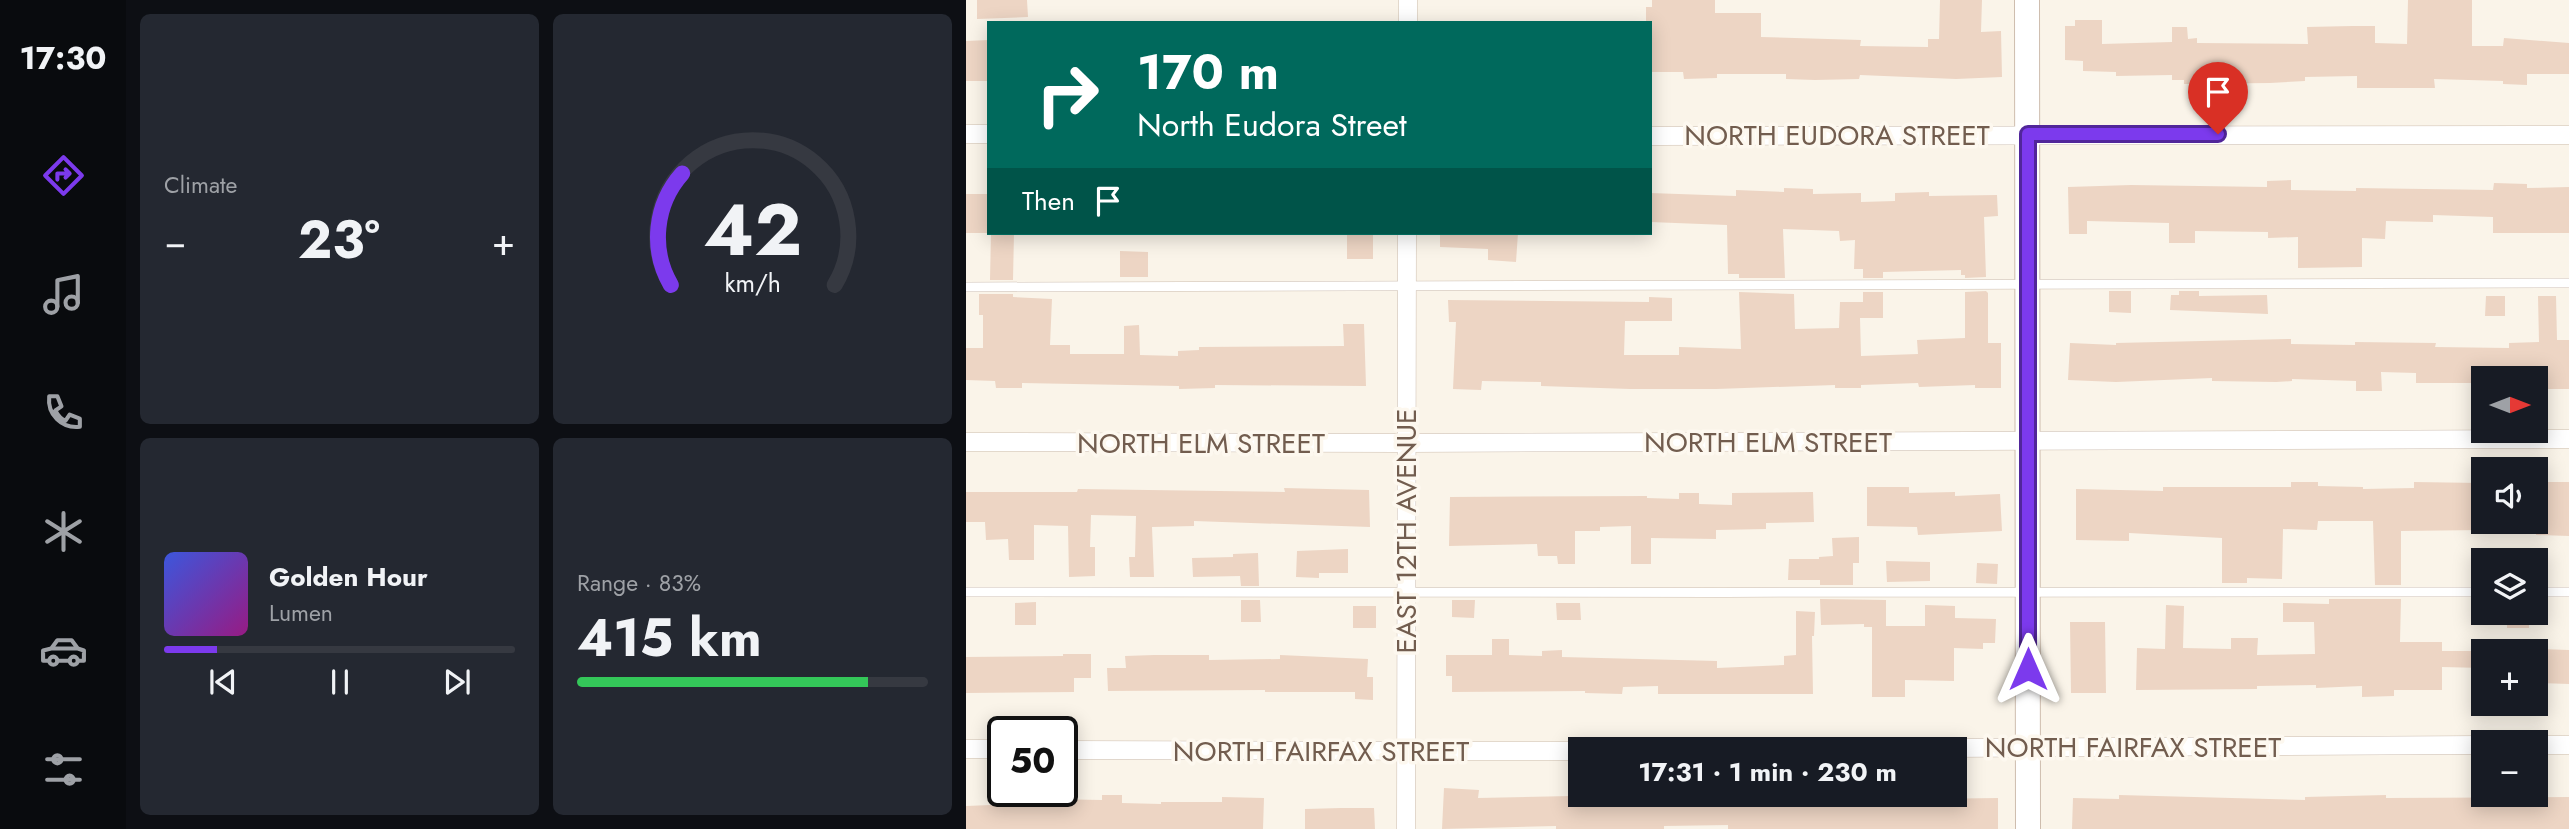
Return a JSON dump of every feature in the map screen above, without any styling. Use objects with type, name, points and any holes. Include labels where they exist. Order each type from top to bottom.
[{"type":"main road","points":[[2027,0],[2028,829]]},
{"type":"street","points":[[1408,0],[1408,21]]},
{"type":"street","points":[[966,134],[987,134]]},
{"type":"street","name":"NORTH EUDORA STREET","points":[[1652,136],[2569,135]]},
{"type":"street","name":"EAST 12TH AVENUE","points":[[1406,829],[1407,235]]},
{"type":"street","name":"NORTH ELM STREET","points":[[966,442],[2569,439]]},
{"type":"street","name":"NORTH FAIRFAX STREET","points":[[1967,747],[2471,745]]},
{"type":"street","points":[[2548,745],[2569,745]]},
{"type":"street","points":[[966,749],[987,749]]},
{"type":"street","name":"NORTH FAIRFAX STREET","points":[[1078,750],[1568,751]]},
{"type":"lane","points":[[966,287],[2569,283]]},
{"type":"lane","points":[[966,592],[2471,592]]},
{"type":"lane","points":[[2548,592],[2569,592]]},
{"type":"building","points":[[977,0],[1027,0],[1028,17],[977,19]]},
{"type":"building","points":[[1652,0],[1715,0],[1715,13],[1761,13],[1761,37],[1861,40],[1860,46],[1928,47],[1928,39],[1939,39],[1940,0],[1982,0],[1981,32],[2001,31],[2002,77],[1956,79],[1860,75],[1859,79],[1815,80],[1786,79],[1786,74],[1717,74],[1717,78],[1684,79],[1683,72],[1652,72],[1652,21],[1646,21],[1646,7],[1652,7]]},
{"type":"building","points":[[2408,0],[2472,0],[2472,46],[2503,46],[2504,38],[2569,43],[2569,74],[2527,74],[2527,85],[2503,84],[2503,81],[2434,79],[2435,88],[2357,88],[2357,76],[2305,77],[2305,81],[2270,83],[2184,84],[2184,80],[2172,80],[2172,75],[2116,76],[2116,72],[2083,71],[2083,61],[2065,60],[2065,26],[2075,26],[2075,20],[2102,20],[2102,44],[2172,42],[2172,27],[2187,27],[2188,39],[2197,38],[2197,43],[2308,44],[2307,27],[2375,26],[2375,43],[2407,44]]},
{"type":"building","points":[[987,40],[987,81],[966,81],[966,41]]},
{"type":"building","points":[[2291,180],[2291,190],[2493,190],[2494,183],[2527,184],[2527,188],[2569,187],[2569,233],[2493,233],[2493,217],[2433,215],[2433,222],[2386,221],[2385,239],[2362,238],[2362,267],[2298,268],[2298,237],[2268,238],[2268,232],[2195,231],[2195,243],[2169,243],[2169,223],[2087,221],[2087,234],[2069,234],[2068,187],[2267,187],[2267,181]]},
{"type":"building","points":[[1784,188],[1813,189],[1813,194],[1861,193],[1861,202],[1895,201],[1895,193],[1929,192],[1929,196],[1997,195],[1998,216],[1984,217],[1986,277],[1965,278],[1965,275],[1961,275],[1961,270],[1883,272],[1883,278],[1863,278],[1863,269],[1854,269],[1855,240],[1840,241],[1839,231],[1783,229],[1785,278],[1739,278],[1739,274],[1728,274],[1727,225],[1652,222],[1652,193],[1736,196],[1736,190],[1784,192]]},
{"type":"building","points":[[966,194],[987,194],[987,233],[966,233]]},
{"type":"building","points":[[991,235],[1014,235],[1013,280],[990,280]]},
{"type":"building","points":[[1347,235],[1373,235],[1373,259],[1347,259]]},
{"type":"building","points":[[1440,235],[1518,235],[1516,262],[1488,260],[1488,249],[1440,247]]},
{"type":"building","points":[[1120,251],[1148,252],[1148,277],[1120,277]]},
{"type":"building","points":[[1986,291],[1988,343],[2001,343],[2001,388],[1975,388],[1975,385],[1919,387],[1918,383],[1861,385],[1861,388],[1835,388],[1835,385],[1630,389],[1541,386],[1541,382],[1482,381],[1481,390],[1453,389],[1456,322],[1449,322],[1448,300],[1649,302],[1649,297],[1672,298],[1672,321],[1625,321],[1624,355],[1679,355],[1679,347],[1741,349],[1739,292],[1794,294],[1795,329],[1839,328],[1840,302],[1863,302],[1863,292],[1883,292],[1883,318],[1860,318],[1861,356],[1918,354],[1917,340],[1965,338],[1965,292]]},
{"type":"building","points":[[2109,291],[2131,291],[2131,313],[2109,312]]},
{"type":"building","points":[[2179,291],[2199,291],[2199,296],[2267,295],[2268,314],[2170,310],[2171,295],[2179,295]]},
{"type":"building","points":[[979,294],[1013,294],[1013,297],[1052,299],[1050,345],[1070,345],[1070,354],[1124,354],[1124,326],[1139,325],[1140,355],[1178,356],[1178,351],[1199,350],[1199,347],[1344,346],[1343,324],[1364,324],[1366,386],[1215,385],[1215,388],[1179,389],[1179,386],[1022,383],[1022,388],[996,388],[995,381],[966,380],[966,348],[983,348],[983,315],[979,315]]},
{"type":"building","points":[[2486,296],[2505,296],[2505,316],[2485,316]]},
{"type":"building","points":[[2538,296],[2556,296],[2557,340],[2569,340],[2569,389],[2548,389],[2548,366],[2471,366],[2471,383],[2416,383],[2416,373],[2381,372],[2382,391],[2356,391],[2356,381],[2212,381],[2212,378],[2116,382],[2068,380],[2070,343],[2116,345],[2291,339],[2291,344],[2436,343],[2435,347],[2509,348],[2509,343],[2539,342]]},
{"type":"building","points":[[2291,482],[2318,482],[2318,486],[2363,489],[2414,488],[2414,482],[2471,483],[2471,530],[2401,531],[2401,585],[2375,585],[2373,521],[2318,521],[2317,530],[2283,529],[2282,579],[2247,578],[2247,583],[2222,583],[2222,538],[2129,533],[2129,541],[2076,540],[2076,489],[2163,491],[2163,487],[2291,487]]},
{"type":"building","points":[[2548,482],[2569,482],[2569,536],[2536,535],[2548,534]]},
{"type":"building","points":[[1867,487],[1909,487],[1909,493],[1955,492],[1955,496],[2000,494],[2002,531],[1918,535],[1917,527],[1867,526]]},
{"type":"building","points":[[1284,488],[1369,490],[1370,527],[1194,521],[1194,526],[1152,527],[1154,577],[1130,577],[1129,557],[1135,557],[1136,516],[1091,515],[1090,547],[1095,547],[1095,576],[1069,577],[1068,526],[1034,525],[1034,560],[1009,560],[1008,539],[986,540],[985,522],[966,522],[966,492],[1077,492],[1078,489],[1285,492]]},
{"type":"building","points":[[1813,492],[1814,522],[1766,523],[1766,529],[1716,530],[1716,539],[1651,538],[1651,564],[1631,564],[1631,526],[1600,527],[1600,531],[1575,531],[1575,564],[1558,564],[1557,556],[1538,556],[1537,544],[1449,546],[1450,497],[1647,496],[1679,499],[1679,493],[1699,493],[1699,504],[1732,505],[1732,493]]},
{"type":"building","points":[[1859,537],[1859,563],[1853,563],[1853,585],[1820,585],[1820,580],[1788,580],[1789,559],[1833,556],[1832,538]]},
{"type":"building","points":[[1348,549],[1348,573],[1319,573],[1319,578],[1296,577],[1297,551]]},
{"type":"building","points":[[1258,553],[1259,586],[1241,586],[1240,576],[1193,577],[1192,558],[1233,557],[1233,554]]},
{"type":"building","points":[[1886,561],[1930,562],[1930,581],[1887,582]]},
{"type":"building","points":[[1977,563],[1998,564],[1997,584],[1976,583]]},
{"type":"building","points":[[1820,599],[1886,600],[1886,626],[1925,626],[1925,605],[1955,606],[1955,618],[1996,619],[1995,643],[1983,643],[1983,649],[1954,648],[1954,681],[1905,680],[1905,697],[1872,697],[1872,627],[1864,627],[1864,624],[1821,625]]},
{"type":"building","points":[[2329,599],[2401,599],[2400,642],[2442,642],[2442,651],[2471,651],[2471,668],[2442,667],[2442,690],[2394,690],[2394,696],[2362,697],[2362,686],[2136,690],[2137,648],[2165,649],[2166,605],[2184,606],[2183,648],[2231,649],[2231,638],[2258,638],[2257,655],[2315,654],[2314,622],[2283,622],[2283,603],[2329,604]]},
{"type":"building","points":[[1241,600],[1260,600],[1261,622],[1241,622]]},
{"type":"building","points":[[1452,600],[1475,600],[1474,618],[1452,617]]},
{"type":"building","points":[[1036,602],[1036,625],[1015,625],[1015,603]]},
{"type":"building","points":[[1556,603],[1580,603],[1581,620],[1557,620]]},
{"type":"building","points":[[1353,606],[1376,606],[1376,628],[1353,628]]},
{"type":"building","points":[[1796,611],[1815,612],[1812,636],[1813,694],[1658,694],[1658,686],[1623,687],[1622,694],[1585,691],[1452,692],[1452,676],[1446,676],[1446,655],[1492,655],[1492,639],[1509,639],[1509,655],[1542,656],[1542,651],[1562,650],[1562,657],[1717,661],[1717,668],[1784,665],[1784,656],[1796,655]]},
{"type":"building","points":[[2070,622],[2105,622],[2106,693],[2071,693]]},
{"type":"building","points":[[2507,625],[2529,625],[2529,628],[2507,628]]},
{"type":"building","points":[[2548,649],[2569,650],[2569,684],[2548,683]]},
{"type":"building","points":[[1091,654],[1091,678],[1074,678],[1074,692],[966,693],[966,657]]},
{"type":"building","points":[[1209,655],[1209,660],[1280,659],[1280,655],[1368,659],[1367,677],[1373,677],[1373,700],[1355,699],[1355,692],[1108,691],[1107,668],[1126,668],[1125,656]]},
{"type":"building","points":[[1444,788],[1479,790],[1478,798],[1568,796],[1568,807],[1967,807],[1967,798],[1998,798],[1998,829],[1728,829],[1728,825],[1664,826],[1664,829],[1556,829],[1556,826],[1442,829]]},
{"type":"building","points":[[1102,795],[1122,795],[1122,803],[1161,804],[1222,802],[1222,797],[1264,798],[1263,829],[966,829],[966,806],[1078,807],[1078,800],[1102,800]]},
{"type":"building","points":[[2119,795],[2305,800],[2305,797],[2386,795],[2386,798],[2471,798],[2471,807],[2548,807],[2548,797],[2569,797],[2569,829],[2072,829],[2073,798],[2119,799]]},
{"type":"building","points":[[1374,808],[1375,829],[1305,829],[1305,809]]},
{"type":"route","points":[[2028,669],[2028,134],[2218,134]]}]
